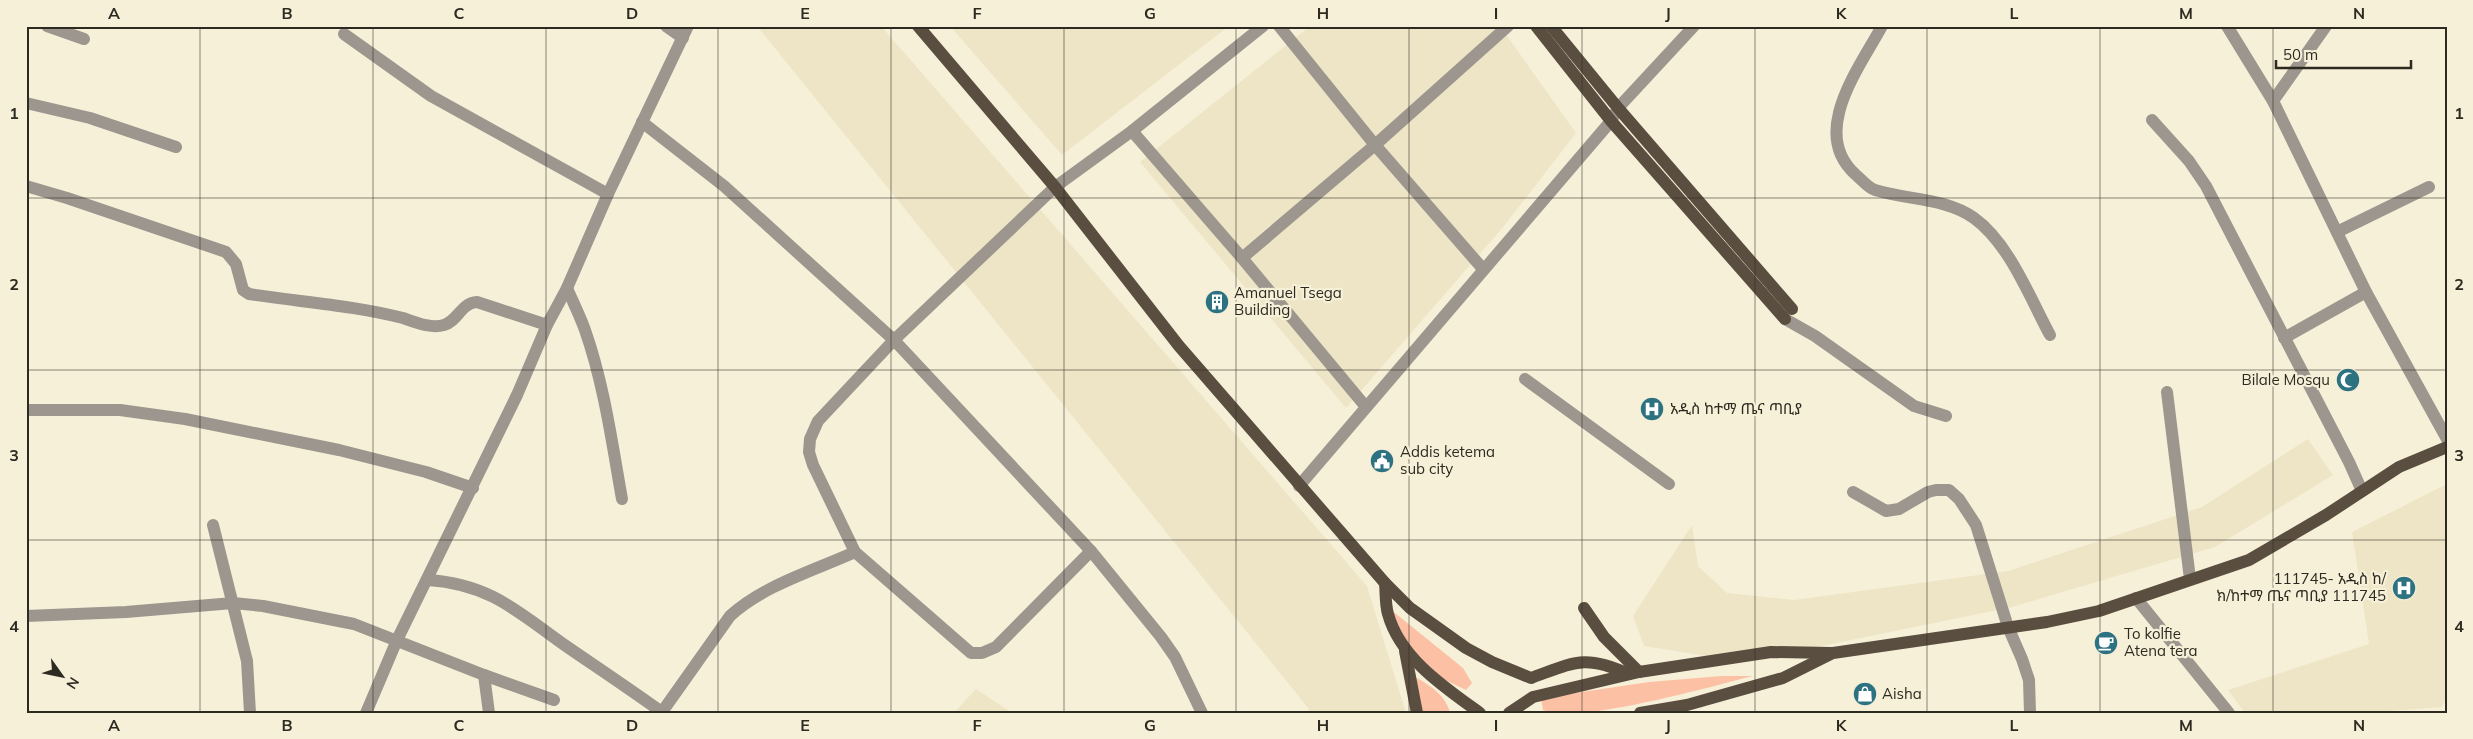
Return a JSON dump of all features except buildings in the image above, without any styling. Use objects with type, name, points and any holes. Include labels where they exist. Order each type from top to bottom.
[{"type":"main road","points":[[918,26],[1055,187],[1179,346],[1299,486],[1410,608],[1466,648],[1492,662],[1531,678],[1576,662],[1608,665],[1634,673]]},
{"type":"main road","points":[[1536,26],[1611,121],[1788,314]]},
{"type":"main road","points":[[1552,26],[1788,314]]},
{"type":"main road","points":[[1509,713],[1533,697],[1634,673],[1772,652],[1833,653],[2047,622],[2099,611],[2249,560],[2326,516],[2399,467],[2447,447]]},
{"type":"main road","points":[[1386,583],[1387,612],[1405,651],[1417,713]]},
{"type":"main road","points":[[1584,608],[1604,637],[1634,673]]},
{"type":"main road","points":[[1405,651],[1440,682],[1480,713]]},
{"type":"main road","points":[[1640,713],[1684,709],[1783,678],[1833,653]]},
{"type":"street","points":[[47,26],[84,39]]},
{"type":"street","points":[[366,713],[397,640],[473,488],[547,325],[685,32],[666,26]]},
{"type":"street","points":[[1091,551],[996,647],[971,653],[855,552],[813,465],[809,452],[810,439],[818,421],[894,340],[1055,187],[1132,131],[1263,26]]},
{"type":"street","points":[[1279,26],[1376,145],[1483,269]]},
{"type":"street","points":[[1242,258],[1376,145],[1508,26]]},
{"type":"street","points":[[1299,486],[1611,121],[1618,108],[1694,26]]},
{"type":"street","points":[[1882,26],[1839,108],[1836,143],[1847,167],[1873,190],[1935,203],[1974,218],[1998,242],[2016,270],[2050,335]]},
{"type":"street","points":[[2227,26],[2273,101],[2366,292],[2447,439]]},
{"type":"street","points":[[2273,101],[2326,26]]},
{"type":"street","points":[[344,34],[431,96],[608,194]]},
{"type":"street","points":[[26,103],[90,118],[176,147]]},
{"type":"street","points":[[2152,120],[2173,140],[2206,186],[2349,462],[2362,491]]},
{"type":"street","points":[[642,122],[724,186],[894,340],[1091,551],[1175,657],[1202,713]]},
{"type":"street","points":[[1132,131],[1242,258],[1366,407]]},
{"type":"street","points":[[26,186],[68,198],[226,252],[236,264],[243,290],[249,294],[367,309],[429,326],[444,325],[455,318],[466,305],[477,302],[547,325]]},
{"type":"street","points":[[2337,232],[2429,187]]},
{"type":"street","points":[[566,288],[585,329],[591,350],[611,436],[622,499]]},
{"type":"street","points":[[2284,338],[2366,292]]},
{"type":"street","points":[[1788,314],[1815,336],[1914,406],[1946,416]]},
{"type":"street","points":[[1525,379],[1669,484]]},
{"type":"street","points":[[2167,392],[2190,579]]},
{"type":"street","points":[[26,410],[120,410],[185,418],[347,452],[426,472],[473,488]]},
{"type":"street","points":[[1854,492],[1886,511],[1898,509],[1928,492],[1949,490],[1971,514],[2008,627],[2028,680],[2030,713]]},
{"type":"street","points":[[213,525],[247,661],[250,713]]},
{"type":"street","points":[[428,580],[469,586],[506,602],[663,712],[730,616],[738,609],[768,590],[855,552]]},
{"type":"street","points":[[2136,598],[2228,713]]},
{"type":"street","points":[[26,616],[126,612],[233,603],[263,606],[313,614],[354,624],[554,700]]},
{"type":"street","points":[[484,675],[489,713]]},
{"type":"shaded area","points":[[757,26],[881,26],[1367,586],[1406,713],[1307,713],[1309,709]]},
{"type":"shaded area","points":[[950,26],[1229,26],[1062,155]]},
{"type":"shaded area","points":[[1310,26],[1500,26],[1576,133],[1504,226],[1346,408],[1140,162]]},
{"type":"shaded area","points":[[2308,439],[2333,475],[2215,547],[2012,607],[1744,662],[1644,646],[1633,616],[1692,525],[1698,566],[1727,593],[1794,600],[2008,571],[2202,507]]},
{"type":"shaded area","name":"111745- አዲስ ከ/ ክ/ከተማ ጤና ጣቢያ 111745","points":[[2447,484],[2447,695],[2442,707],[2363,713],[2245,713],[2228,690],[2369,644],[2352,532]]},
{"type":"shaded area","points":[[1390,609],[1463,668],[1472,683],[1466,690],[1441,678],[1411,653]]},
{"type":"shaded area","points":[[1721,676],[1753,676],[1646,702],[1585,712],[1560,713],[1543,710],[1541,698],[1649,682]]},
{"type":"shaded area","points":[[1417,678],[1433,688],[1445,701],[1450,713],[1414,713],[1409,681]]},
{"type":"shaded area","points":[[976,689],[1012,713],[954,713]]},
{"type":"place","name":"Amanuel Tsega Building","points":[[1217,302]]},
{"type":"place","name":"Bilale Mosqu","points":[[2348,380]]},
{"type":"place","name":"አዲስ ከተማ ጤና ጣቢያ","points":[[1652,409]]},
{"type":"place","name":"Addis ketema sub city","points":[[1382,461]]},
{"type":"place","name":"111745- አዲስ ከ/ ክ/ከተማ ጤና ጣቢያ 111745","points":[[2404,588]]},
{"type":"place","name":"To kolfie Atena tera","points":[[2106,643]]},
{"type":"place","name":"Aisha","points":[[1865,694]]}]
